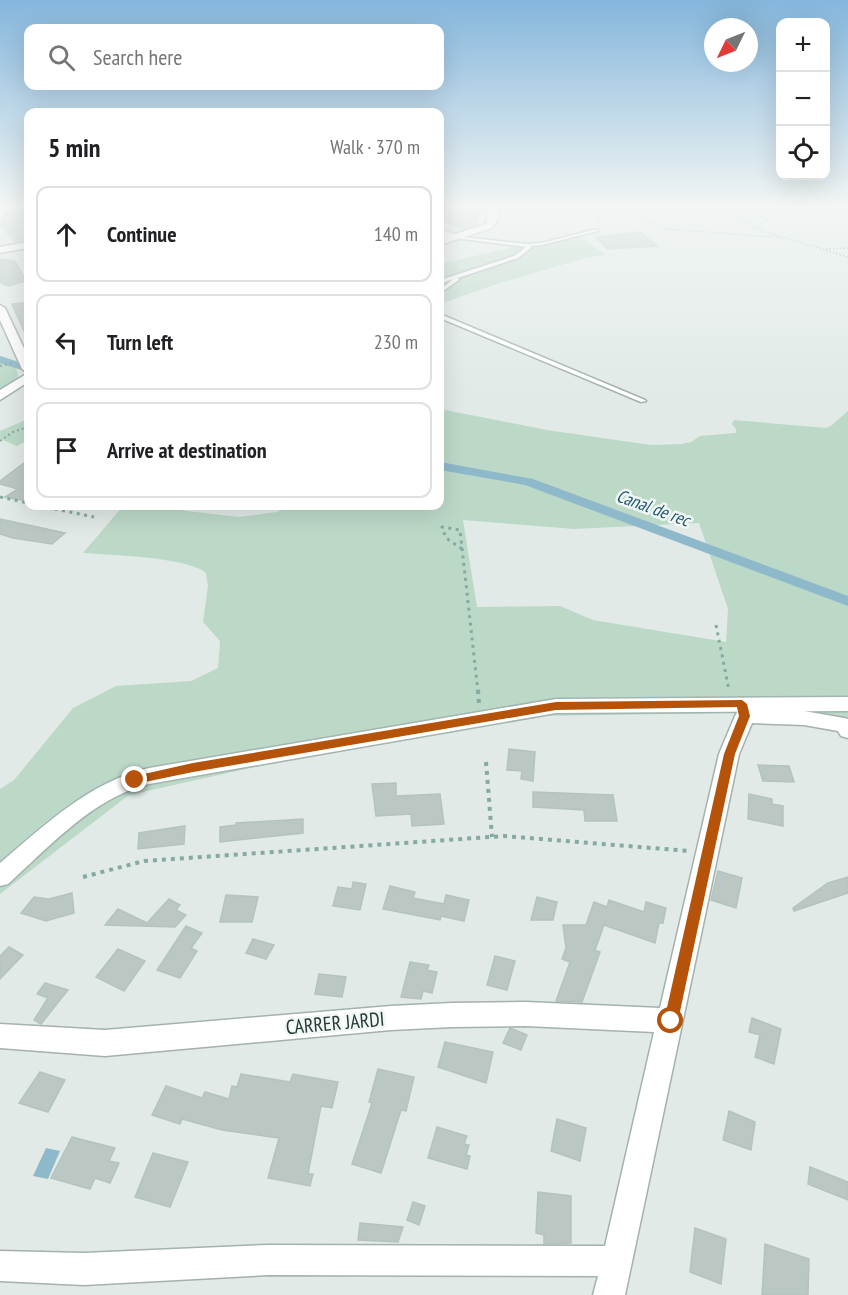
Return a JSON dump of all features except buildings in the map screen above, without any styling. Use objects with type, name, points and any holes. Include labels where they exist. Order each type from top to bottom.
[{"type":"street","points":[[0,308],[24,360]]},
{"type":"street","points":[[0,396],[24,380]]},
{"type":"street","points":[[0,877],[72,816],[103,795],[135,780],[193,767],[556,706],[739,708],[848,704]]},
{"type":"street","points":[[739,708],[759,718],[804,718],[844,724],[848,731]]},
{"type":"street","points":[[609,1295],[739,708]]},
{"type":"street","name":"CARRER JARDI","points":[[0,1036],[105,1043],[391,1018],[452,1015],[526,1014],[671,1021]]},
{"type":"street","points":[[0,1266],[84,1269],[279,1260],[616,1262]]},
{"type":"lane","points":[[444,281],[484,267]]},
{"type":"lane","points":[[444,289],[464,274]]},
{"type":"lane","points":[[444,318],[644,401]]},
{"type":"path","points":[[0,441],[13,432],[24,428]]},
{"type":"path","points":[[0,497],[24,502]]},
{"type":"path","points":[[60,510],[94,517]]},
{"type":"path","points":[[462,549],[446,538],[442,527],[460,530],[481,717]]},
{"type":"path","points":[[716,625],[739,708]]},
{"type":"path","points":[[486,762],[492,837]]},
{"type":"path","points":[[83,876],[144,861],[492,837],[708,852]]},
{"type":"green space","points":[[444,267],[553,267],[444,303]]},
{"type":"green space","points":[[0,356],[15,361],[18,377],[0,390]]},
{"type":"green space","points":[[444,410],[547,430],[651,445],[682,444],[691,442],[700,436],[736,433],[732,424],[734,420],[826,428],[848,411],[848,734],[796,712],[481,717],[129,795],[0,894],[0,789],[14,780],[73,708],[116,686],[191,681],[218,668],[220,641],[203,622],[208,586],[206,573],[183,563],[166,560],[83,553],[120,510],[184,510],[239,517],[281,510],[444,510]],"holes":[[[463,520],[574,529],[699,523],[728,609],[726,642],[593,620],[560,606],[477,607]]]},
{"type":"green space","points":[[24,421],[24,442],[17,446],[0,439],[0,431]]},
{"type":"water","points":[[46,1148],[60,1151],[48,1179],[33,1176]]},
{"type":"waterway","name":"Canal de rec","points":[[0,359],[24,368]]},
{"type":"waterway","name":"Canal de rec","points":[[444,467],[528,482],[848,601]]},
{"type":"route","points":[[135,780],[193,767],[556,706],[742,704],[745,716],[729,754],[671,1021]]}]
